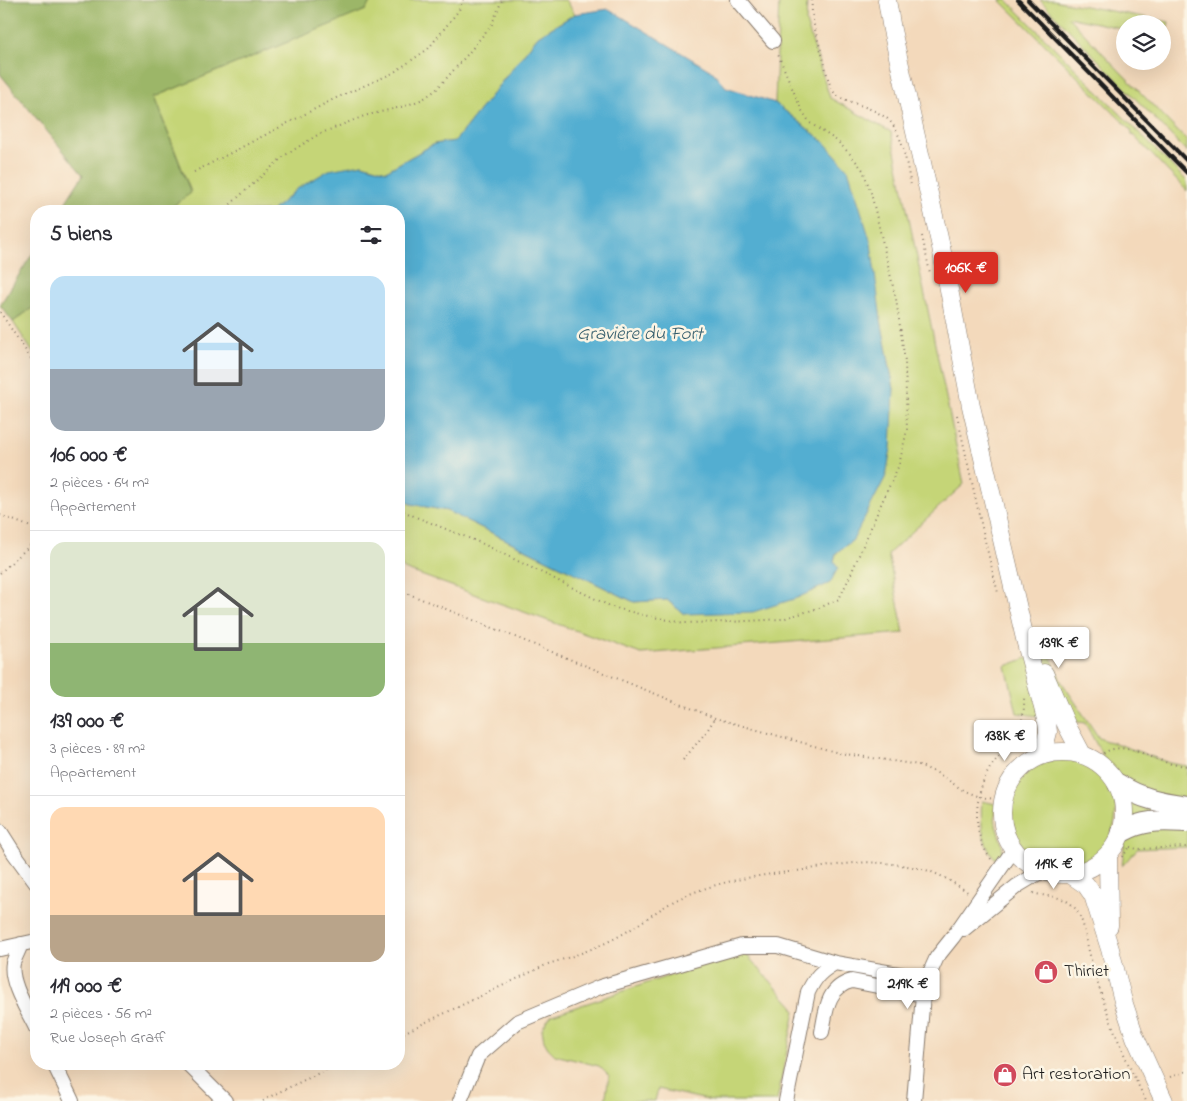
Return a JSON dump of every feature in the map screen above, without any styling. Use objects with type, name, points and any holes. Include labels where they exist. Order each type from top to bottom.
[{"type":"highway","points":[[1118,784],[1148,799],[1187,806]]},
{"type":"highway","points":[[1126,840],[1133,826],[1158,821],[1187,822]]},
{"type":"main road","points":[[887,0],[892,30],[941,247],[1007,595],[1026,643],[1047,723],[1048,732],[1042,755]]},
{"type":"main road","points":[[1007,595],[1066,724],[1089,758]]},
{"type":"main road","points":[[1069,751],[1089,758],[1109,771],[1118,784],[1123,800],[1126,840],[1116,844],[1108,856],[1084,871],[1056,874],[1042,871],[1026,862],[1007,838],[1003,826],[1002,813],[1003,800],[1007,788],[1021,768],[1031,760],[1042,755],[1069,751]]},
{"type":"main road","points":[[1108,856],[1110,949]]},
{"type":"main road","points":[[1070,874],[1086,885],[1092,895],[1110,949],[1123,1001],[1135,1037],[1164,1101]]},
{"type":"street","points":[[738,0],[773,41]]},
{"type":"street","points":[[0,831],[30,876]]},
{"type":"street","points":[[914,1101],[923,995],[927,979],[937,958],[1014,849]]},
{"type":"street","points":[[953,937],[1018,886],[1042,871]]},
{"type":"street","points":[[0,949],[30,942]]},
{"type":"street","points":[[21,944],[13,964],[13,976],[16,987],[30,1016]]},
{"type":"street","points":[[460,1101],[478,1056],[517,1022],[600,987],[742,946],[778,946],[836,963],[927,979]]},
{"type":"street","points":[[786,1101],[808,992],[822,970],[836,963]]},
{"type":"street","points":[[822,1032],[829,1000],[838,987],[844,983],[852,981],[923,995]]},
{"type":"street","points":[[57,1070],[72,1101]]},
{"type":"street","points":[[194,1070],[225,1101]]},
{"type":"path","points":[[194,172],[334,99],[393,74],[428,49],[459,10],[463,0]]},
{"type":"path","points":[[230,205],[284,156],[319,134],[364,116],[405,106],[423,99],[436,90],[492,24],[502,0]]},
{"type":"path","points":[[812,0],[811,5],[815,23],[828,79],[833,91],[837,96],[878,113],[890,121],[899,136],[911,186]]},
{"type":"path","points":[[405,512],[481,543],[612,607],[643,615],[684,623],[782,619],[819,608],[839,598],[899,465],[907,430],[905,361],[896,299],[871,193],[863,170],[837,141],[810,123],[801,109],[773,41]]},
{"type":"path","points":[[921,232],[931,280]]},
{"type":"path","points":[[0,312],[30,357]]},
{"type":"path","points":[[955,407],[985,541],[1007,595]]},
{"type":"path","points":[[0,514],[30,526]]},
{"type":"path","points":[[0,573],[30,546]]},
{"type":"path","points":[[405,592],[715,718],[839,753],[918,765],[939,774],[964,792],[979,797],[1003,800]]},
{"type":"path","points":[[991,860],[980,838],[977,824],[979,797],[983,782],[991,766],[1008,747],[1020,728],[1023,717],[1024,694]]},
{"type":"path","points":[[684,760],[715,718]]},
{"type":"path","points":[[1089,758],[1113,748],[1133,750],[1169,763],[1187,766]]},
{"type":"path","points":[[1126,840],[1137,849],[1187,847]]},
{"type":"path","points":[[405,1032],[548,964],[609,942],[674,901],[723,883],[748,877],[855,863],[878,863],[919,868],[942,876],[971,894]]},
{"type":"path","points":[[1028,891],[1060,898],[1073,905],[1077,911],[1083,925],[1101,995],[1113,1028],[1146,1101]]},
{"type":"path","points":[[1073,905],[1078,902]]},
{"type":"path","points":[[263,1101],[325,1070]]},
{"type":"path","points":[[1170,1077],[1187,1071]]},
{"type":"green space","points":[[0,0],[371,0],[366,10],[154,97],[191,193],[174,205],[64,205],[83,175],[0,74]]},
{"type":"green space","points":[[371,0],[566,0],[575,14],[538,36],[455,141],[434,144],[386,171],[362,164],[297,189],[279,205],[174,205],[191,192],[154,97],[365,10]]},
{"type":"green space","points":[[779,0],[807,0],[806,22],[830,98],[891,132],[964,484],[888,554],[904,633],[641,654],[405,569],[405,500],[411,504],[447,511],[634,602],[667,600],[684,614],[834,561],[836,553],[853,540],[894,389],[881,320],[823,141],[775,103]]},
{"type":"green space","points":[[1000,0],[1007,0],[1187,181],[1187,191],[1132,134],[1131,130]]},
{"type":"green space","points":[[1040,0],[1053,0],[1132,15],[1116,15],[1116,27],[1068,17],[1116,67],[1116,70],[1119,70],[1187,141],[1187,152]]},
{"type":"green space","points":[[30,258],[30,309],[13,322],[0,305]]},
{"type":"green space","points":[[30,309],[30,348],[13,322]]},
{"type":"green space","points":[[1048,650],[1061,681],[1099,738],[1169,763],[1187,766],[1187,847],[1137,849],[1122,866],[1129,805],[1085,723],[1017,713],[1006,666]]},
{"type":"green space","points":[[1063,759],[1083,763],[1100,775],[1112,792],[1116,812],[1112,832],[1100,849],[1083,861],[1063,865],[1043,861],[1026,849],[1014,832],[1010,812],[1014,792],[1026,775],[1043,763]]},
{"type":"green space","points":[[982,801],[996,804],[996,825],[1002,848],[999,861],[993,857],[983,834]]},
{"type":"green space","points":[[741,954],[747,955],[793,1006],[795,1011],[777,1101],[712,1101],[658,1089],[655,1101],[605,1101],[609,1076],[599,1066],[555,1055],[544,1041],[542,1029],[552,1015],[725,957]]},
{"type":"water","name":"Gravière du Fort","points":[[609,9],[713,72],[726,87],[775,103],[823,141],[848,169],[871,243],[881,320],[894,389],[891,448],[886,476],[853,540],[836,553],[834,561],[838,568],[830,583],[797,598],[753,612],[684,614],[667,600],[634,602],[447,511],[411,504],[405,500],[405,205],[279,205],[297,189],[329,170],[362,164],[386,171],[434,144],[455,141],[538,36],[575,14]]},
{"type":"railway","points":[[1018,0],[1187,173]]},
{"type":"railway","points":[[1028,0],[1187,161]]},
{"type":"place","name":"Thiriet","points":[[1046,972]]},
{"type":"place","name":"Art restoration","points":[[1005,1075]]}]
